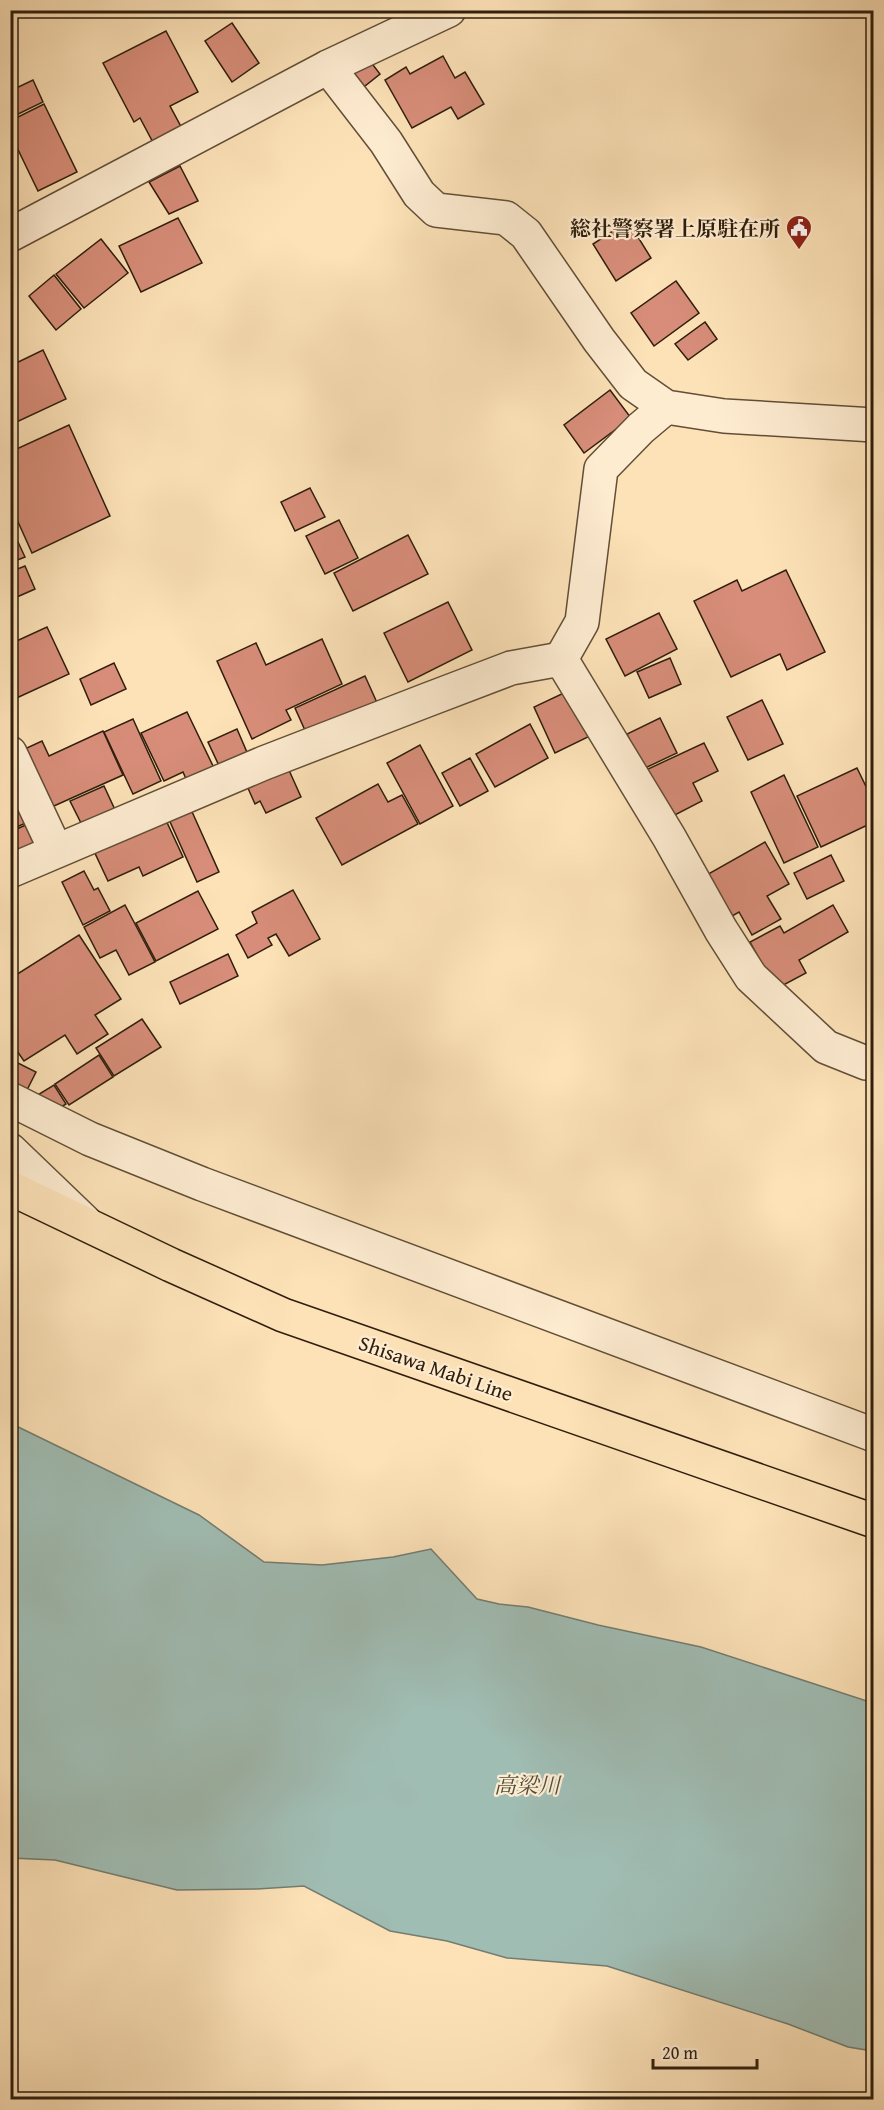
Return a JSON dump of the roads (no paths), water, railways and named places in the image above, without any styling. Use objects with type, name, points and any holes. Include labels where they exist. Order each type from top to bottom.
[{"type":"main road","name":"Shisawa Mabi Line","points":[[10,1188],[171,1265],[283,1315],[873,1521]]},
{"type":"street","points":[[10,235],[328,68],[449,10]]},
{"type":"street","points":[[328,68],[386,142],[419,194],[436,210],[506,218],[526,234],[599,340],[633,384],[666,407],[724,416],[808,423],[873,425]]},
{"type":"street","points":[[561,659],[582,622],[601,469],[641,428],[666,407]]},
{"type":"street","points":[[10,871],[264,763],[437,696],[511,668],[561,659]]},
{"type":"street","points":[[561,659],[669,837],[721,930],[752,977],[826,1047],[871,1070]]},
{"type":"street","points":[[10,753],[56,851]]},
{"type":"street","points":[[10,1099],[90,1139],[202,1184],[873,1435]]},
{"type":"street","points":[[10,1149],[88,1225]]},
{"type":"water","name":"高梁川","points":[[10,1423],[199,1515],[264,1562],[322,1565],[393,1557],[431,1549],[477,1599],[528,1607],[701,1647],[873,1703],[873,2051],[848,2047],[788,2024],[607,1966],[507,1958],[447,1941],[390,1931],[304,1886],[177,1890],[55,1860],[11,1858]]},
{"type":"place","name":"総社警察署上原駐在所","points":[[799,251]]}]
